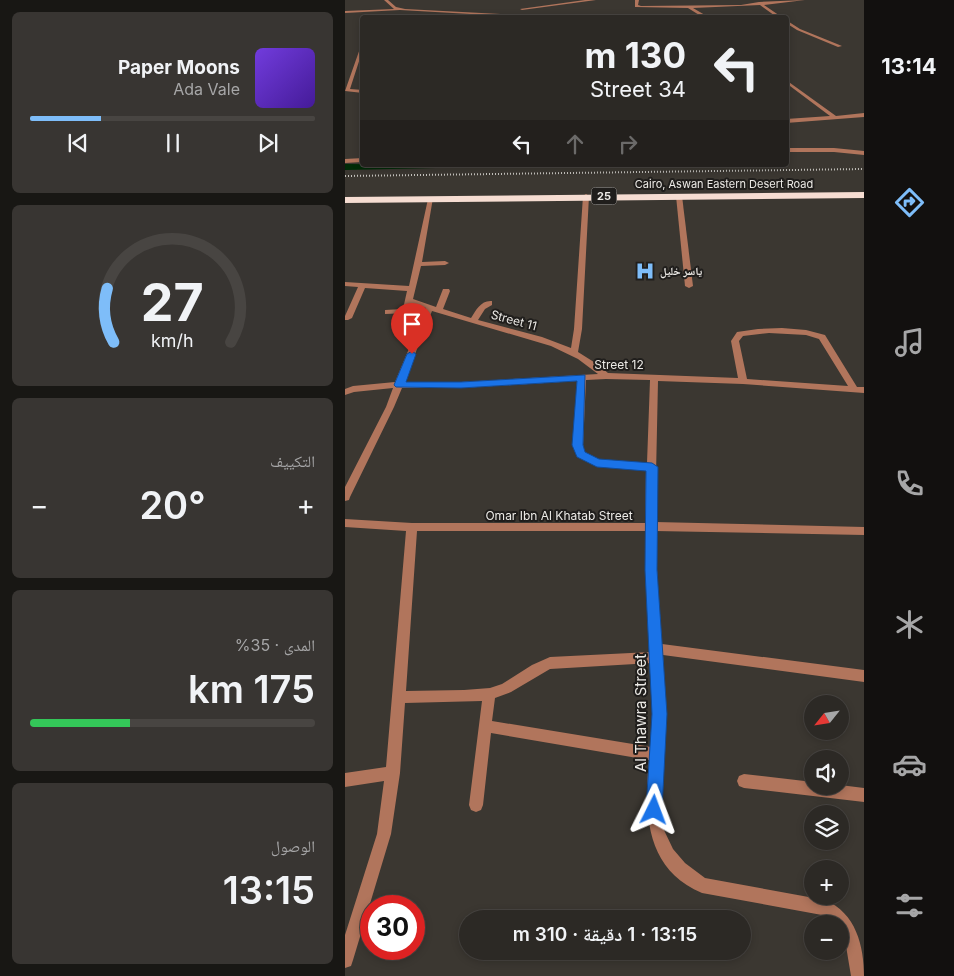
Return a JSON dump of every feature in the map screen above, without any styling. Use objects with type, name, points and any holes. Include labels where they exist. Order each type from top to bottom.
[{"type":"highway","name":"Cairo, Aswan Eastern Desert Road","points":[[345,193],[864,188]]},
{"type":"highway","name":"Cairo, Aswan Eastern Desert Road","points":[[345,200],[586,196],[864,195]]},
{"type":"street","points":[[386,0],[402,9]]},
{"type":"street","points":[[497,13],[594,0]]},
{"type":"street","points":[[637,0],[637,7],[741,6],[803,0]]},
{"type":"street","points":[[663,0],[665,7]]},
{"type":"street","points":[[575,3],[575,15]]},
{"type":"street","points":[[759,3],[777,15]]},
{"type":"street","points":[[689,6],[703,15]]},
{"type":"street","points":[[345,12],[402,9],[528,15]]},
{"type":"street","points":[[378,15],[380,11]]},
{"type":"street","points":[[789,24],[798,31],[825,39],[840,46]]},
{"type":"street","points":[[360,50],[347,90],[360,92]]},
{"type":"street","points":[[789,83],[836,118]]},
{"type":"street","points":[[789,121],[864,115]]},
{"type":"street","points":[[789,149],[864,153]]},
{"type":"street","points":[[345,161],[360,160]]},
{"type":"street","points":[[575,351],[586,196]]},
{"type":"street","points":[[679,196],[689,286]]},
{"type":"street","points":[[388,312],[404,312],[409,300],[431,199]]},
{"type":"street","points":[[418,264],[445,263]]},
{"type":"street","points":[[345,284],[412,289]]},
{"type":"street","points":[[348,318],[363,285]]},
{"type":"street","points":[[345,497],[435,309],[446,291]]},
{"type":"street","name":"Street 11","points":[[409,300],[575,351],[606,376]]},
{"type":"street","points":[[473,321],[481,307],[489,303]]},
{"type":"street","points":[[743,381],[735,341],[740,334],[753,332],[801,332],[823,338],[854,389]]},
{"type":"street","name":"Street 12","points":[[345,392],[353,389],[399,385],[461,385],[606,376],[743,381],[864,390]]},
{"type":"street","points":[[582,377],[578,445],[581,455],[597,463],[652,467]]},
{"type":"street","name":"Al Thawra Street","points":[[654,377],[650,527],[660,714],[654,810],[656,828],[662,846],[672,862],[686,876],[702,886],[825,908],[837,915],[848,929],[855,944],[859,976]]},
{"type":"street","name":"Omar Ibn Al Khatab Street","points":[[345,523],[412,527],[650,527],[864,531]]},
{"type":"street","points":[[345,960],[384,834],[393,773],[398,697],[408,600],[412,527]]},
{"type":"street","points":[[398,697],[489,693],[510,687],[540,666],[550,663],[657,653],[864,676]]},
{"type":"street","points":[[476,805],[489,693]]},
{"type":"street","points":[[485,726],[657,755]]},
{"type":"street","points":[[345,780],[393,773]]},
{"type":"street","points":[[744,781],[864,795]]},
{"type":"waterway","points":[[345,167],[360,167]]},
{"type":"railway","points":[[345,176],[864,169]]},
{"type":"place","name":"ياسر خليل","points":[[645,271]]},
{"type":"route","points":[[412,354],[399,385],[461,385],[582,377],[578,445],[581,455],[597,463],[652,467],[651,570],[660,714],[654,810]]}]
